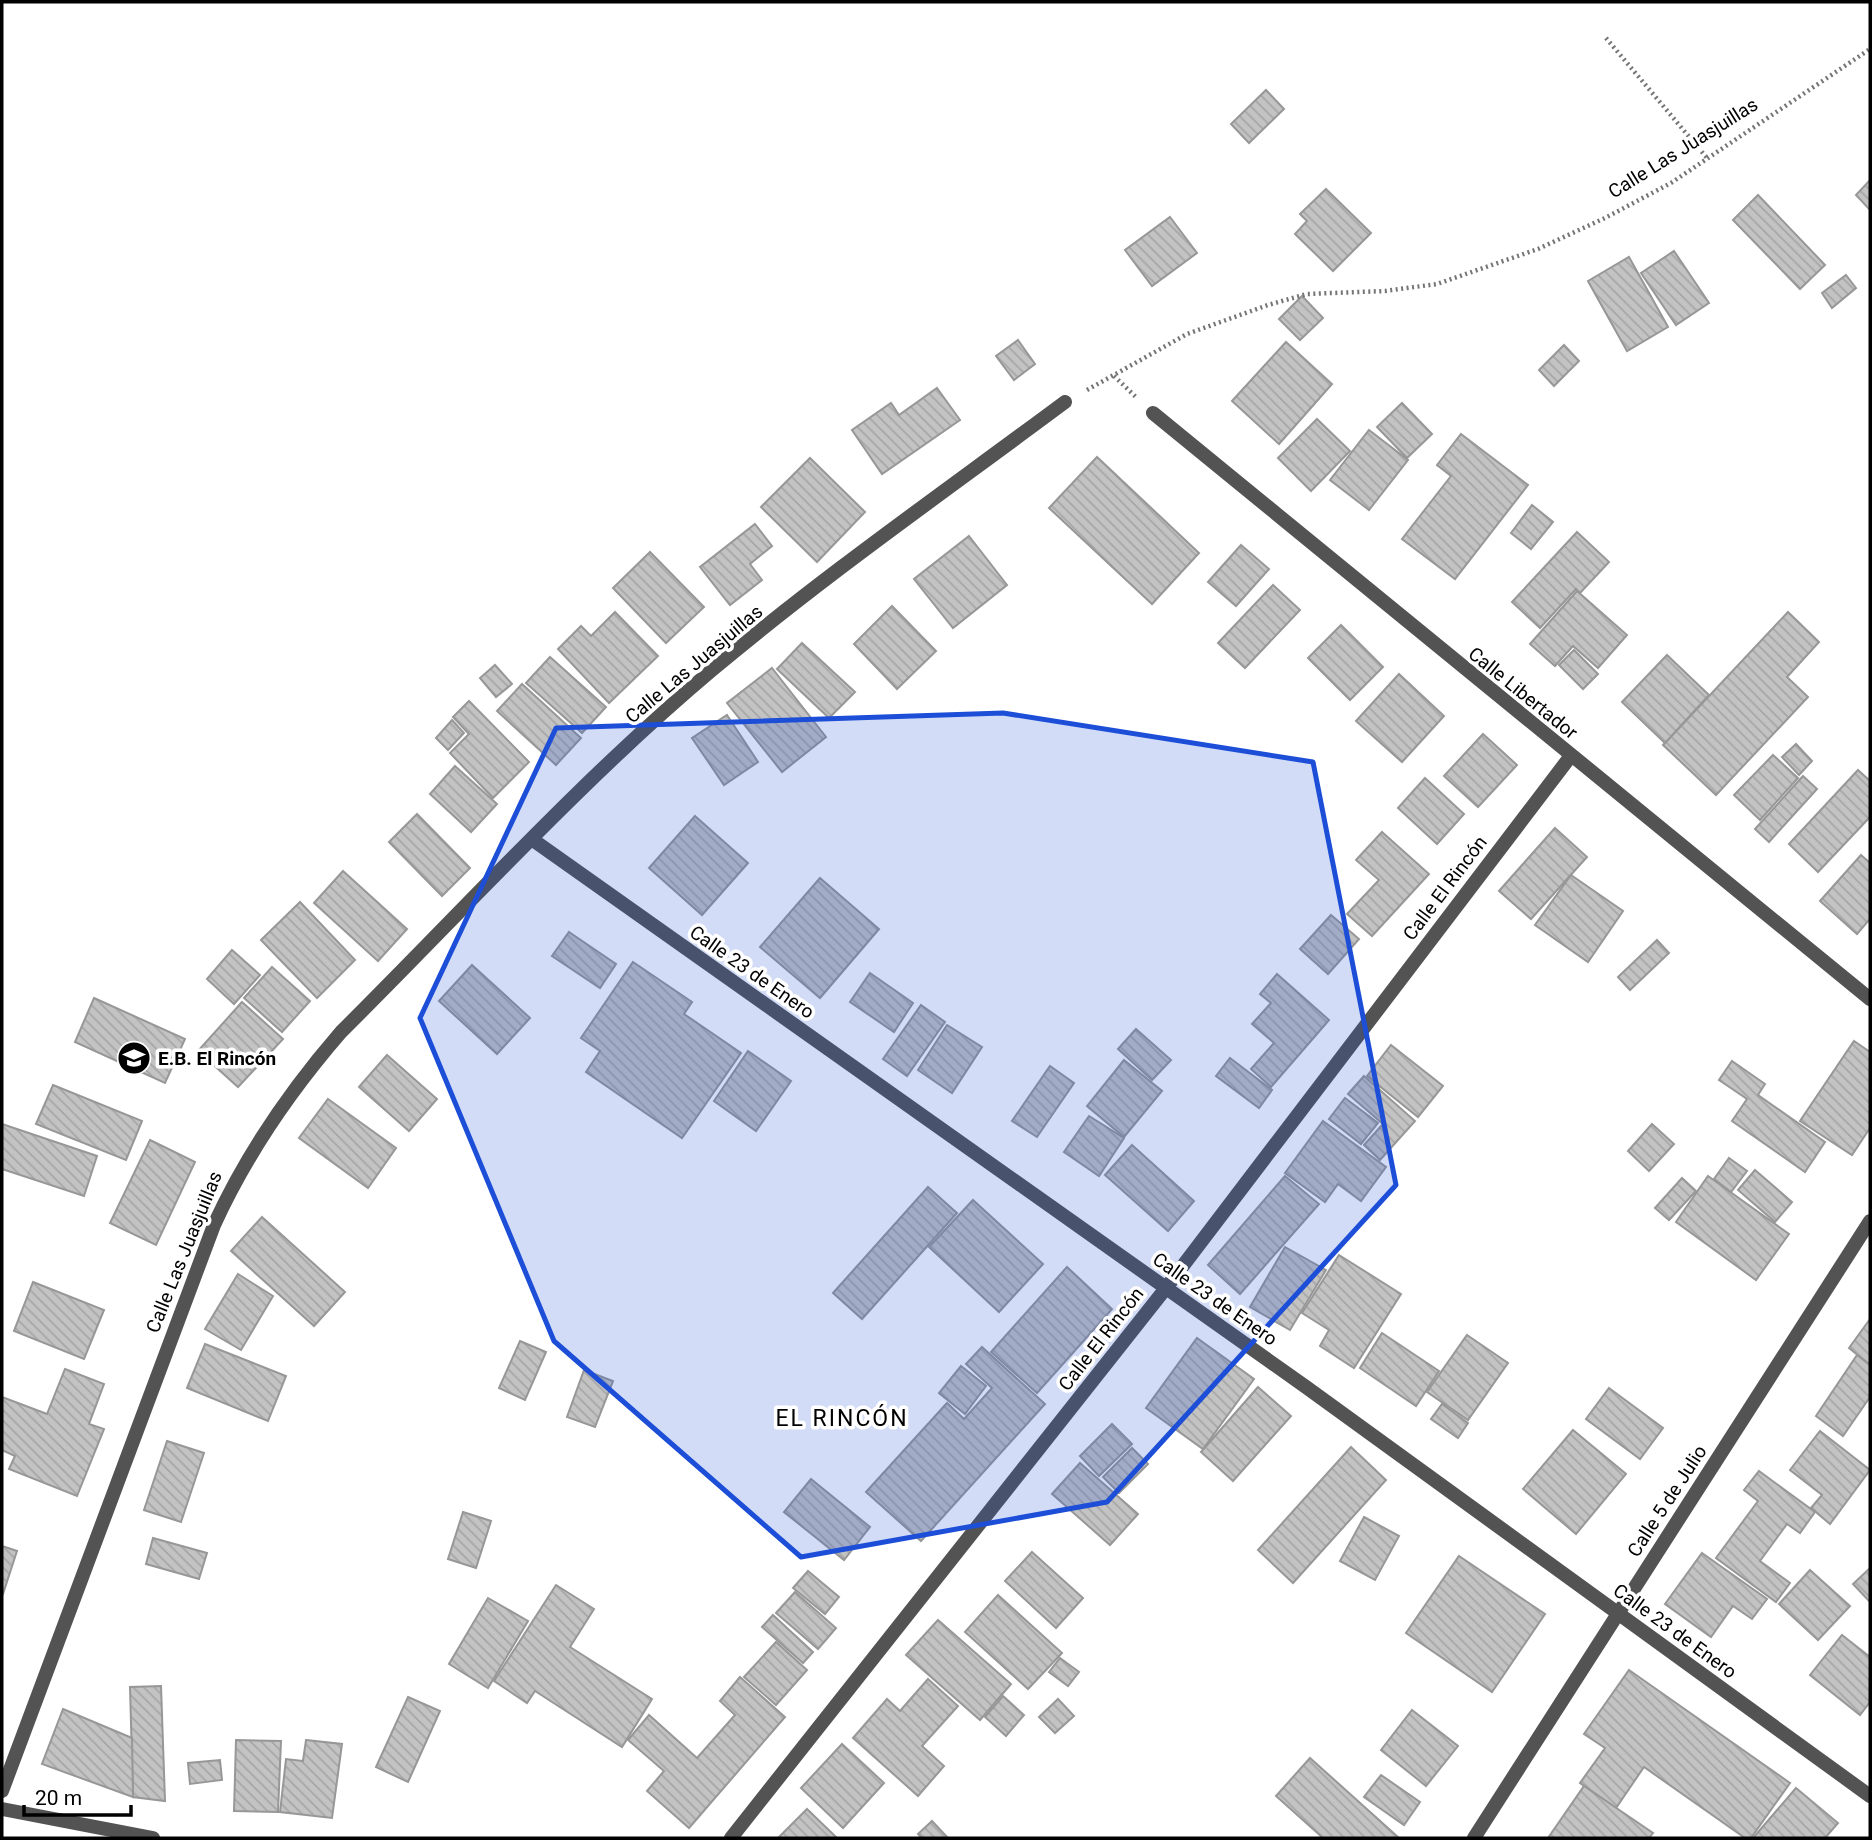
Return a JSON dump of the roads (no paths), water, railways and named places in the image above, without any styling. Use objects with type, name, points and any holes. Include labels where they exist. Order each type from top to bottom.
[{"type":"street","name":"Calle Las Juasjuillas","points":[[2,1791],[159,1366],[238,1172],[296,1084],[341,1032],[642,731],[712,670],[1065,402]]},
{"type":"street","name":"Calle Libertador","points":[[1153,413],[1570,757],[1870,999]]},
{"type":"street","name":"Calle El Rincón","points":[[731,1838],[1166,1288],[1570,757]]},
{"type":"street","name":"Calle 23 de Enero","points":[[533,841],[1166,1288],[1870,1796]]},
{"type":"street","name":"Calle 5 de Julio","points":[[1474,1838],[1870,1221]]},
{"type":"street","points":[[2,1809],[153,1838]]},
{"type":"place","name":"E.B. El Rincón","points":[[134,1058]]},
{"type":"district","name":"EL RINCÓN","points":[[842,1418]]}]
